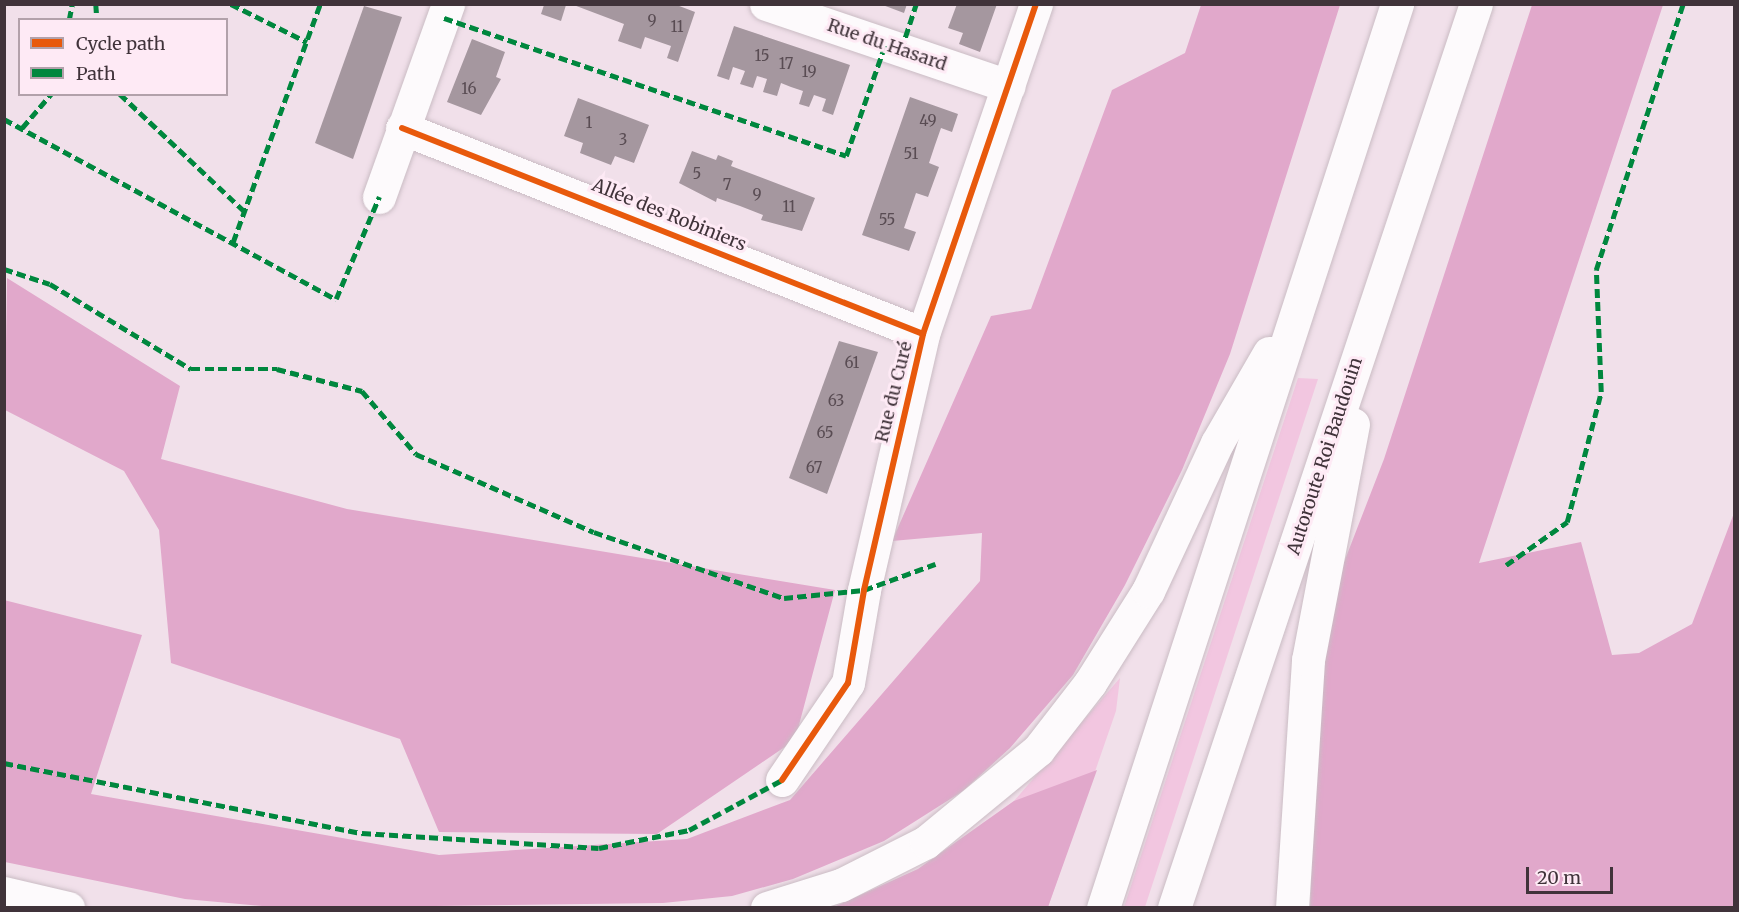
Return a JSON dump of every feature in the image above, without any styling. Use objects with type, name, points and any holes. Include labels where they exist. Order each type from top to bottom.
[{"type":"main road","points":[[379,197],[448,4]]},
{"type":"main road","name":"Rue du Hasard","points":[[766,4],[1008,86]]},
{"type":"main road","name":"Rue du Curé","points":[[782,780],[848,683],[864,590],[923,334],[1036,4]]},
{"type":"main road","points":[[1103,908],[1397,4]]},
{"type":"main road","name":"Autoroute Roi Baudouin","points":[[1174,908],[1476,4]]},
{"type":"main road","name":"Allée des Robiniers","points":[[402,128],[923,334]]},
{"type":"main road","points":[[767,908],[849,882],[926,842],[1038,750],[1090,683],[1148,591],[1217,443],[1302,296]]},
{"type":"main road","points":[[1292,908],[1308,660],[1375,305]]},
{"type":"main road","points":[[4,893],[68,908]]},
{"type":"shaded area","points":[[1201,5],[1340,5],[1230,354],[1182,470],[1125,585],[1073,675],[1010,748],[963,791],[884,841],[793,879],[732,896],[663,903],[283,908],[185,899],[5,862],[4,600],[142,635],[91,794],[439,855],[687,839],[790,800],[980,581],[982,533],[892,541],[991,316],[1031,309],[1112,90],[1185,53]]},
{"type":"shaded area","points":[[1532,5],[1663,5],[1479,563],[1581,542],[1612,655],[1639,653],[1692,624],[1734,513],[1734,907],[1310,908],[1319,680],[1341,570],[1384,459]]},
{"type":"shaded area","points":[[7,278],[180,386],[161,459],[347,509],[835,590],[795,740],[657,834],[439,832],[400,739],[171,663],[159,530],[124,471],[5,410]]},
{"type":"shaded area","points":[[1298,378],[1318,379],[1145,907],[1124,907]]},
{"type":"shaded area","points":[[1120,678],[1116,711],[1048,907],[834,908],[918,869],[1014,801]]},
{"type":"shaded area","points":[[1097,770],[1048,907],[834,907],[918,869],[1014,801]]},
{"type":"building","points":[[571,4],[674,4],[695,12],[678,62],[667,58],[671,46],[645,37],[641,49],[618,41],[624,24]]},
{"type":"building","points":[[880,4],[907,4],[904,13]]},
{"type":"building","points":[[957,4],[997,4],[980,52],[959,44],[963,33],[948,28]]},
{"type":"building","points":[[544,5],[566,5],[561,21],[541,14]]},
{"type":"building","points":[[364,6],[402,17],[353,159],[315,143]]},
{"type":"building","points":[[734,26],[850,65],[833,115],[822,111],[826,99],[814,95],[809,107],[799,104],[803,91],[781,83],[777,96],[763,92],[767,79],[757,76],[753,88],[740,84],[745,71],[733,67],[729,80],[717,76]]},
{"type":"building","points":[[472,39],[505,52],[496,77],[501,79],[481,115],[447,102]]},
{"type":"building","points":[[910,97],[958,114],[952,132],[941,128],[929,163],[939,167],[928,197],[916,193],[904,228],[916,232],[909,251],[862,235]]},
{"type":"building","points":[[578,98],[649,125],[634,163],[615,156],[611,165],[580,153],[583,143],[564,136]]},
{"type":"building","points":[[692,151],[716,160],[718,155],[733,161],[731,166],[815,198],[802,231],[761,220],[763,215],[717,198],[716,202],[679,183]]},
{"type":"building","points":[[839,341],[878,352],[827,494],[789,478]]},
{"type":"marked path","points":[[69,18],[72,4]]},
{"type":"marked path","points":[[96,4],[97,18]]},
{"type":"marked path","points":[[231,4],[307,42]]},
{"type":"marked path","points":[[233,242],[320,4]]},
{"type":"marked path","points":[[901,50],[916,4]]},
{"type":"marked path","points":[[1506,565],[1567,522],[1601,392],[1596,270],[1683,4]]},
{"type":"marked path","points":[[444,18],[846,156],[885,45]]},
{"type":"marked path","points":[[22,128],[49,96]]},
{"type":"marked path","points":[[122,96],[244,211]]},
{"type":"marked path","points":[[4,119],[336,299],[379,197]]},
{"type":"marked path","points":[[4,269],[50,284],[191,369],[277,369],[362,391],[416,454],[594,532],[784,598],[864,590],[935,564]]},
{"type":"marked path","points":[[4,763],[362,833],[599,848],[689,830],[782,780]]},
{"type":"cycle path","points":[[782,780],[848,683],[864,590],[923,334],[1036,4]]},
{"type":"cycle path","points":[[402,128],[923,334]]}]
